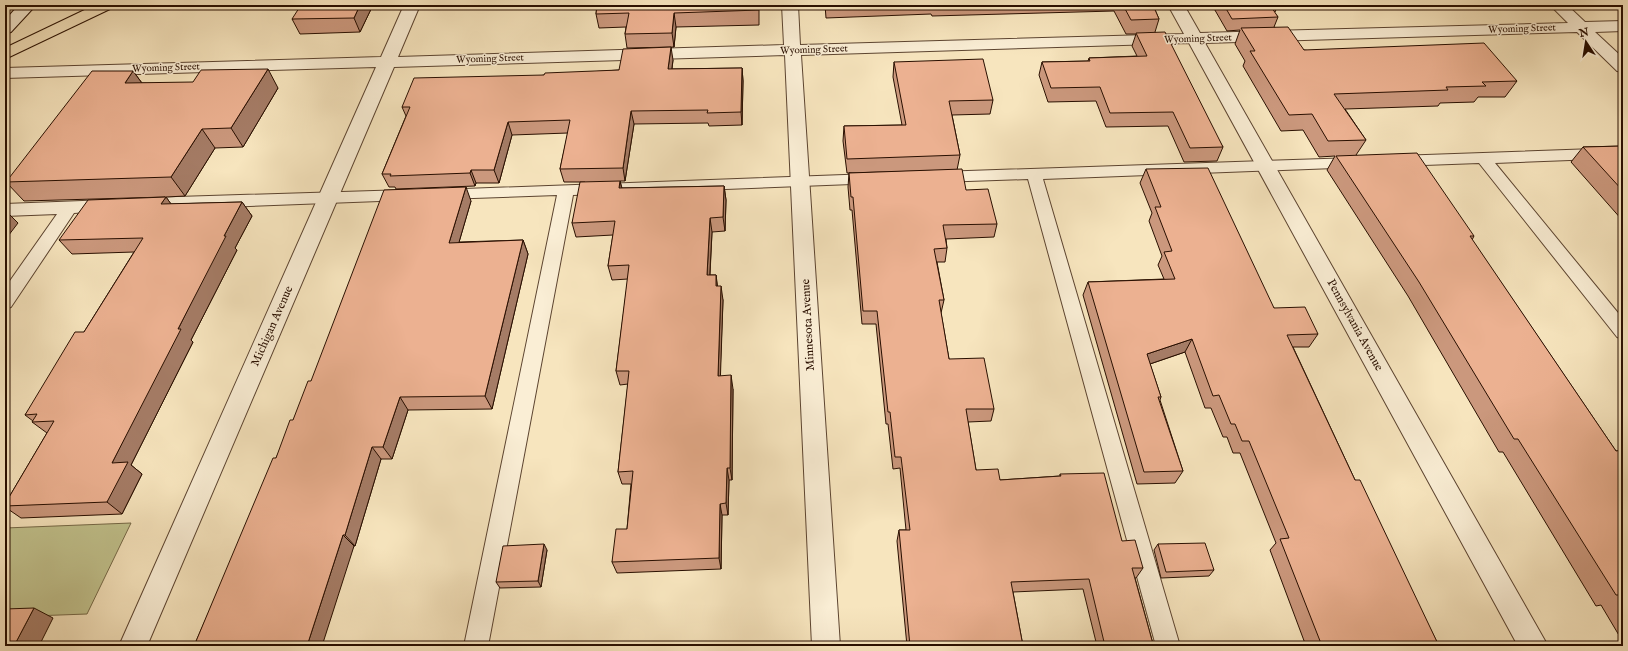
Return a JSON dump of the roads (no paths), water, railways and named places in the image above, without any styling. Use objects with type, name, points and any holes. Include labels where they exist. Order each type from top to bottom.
[{"type":"main road","points":[[5,54],[107,5]]},
{"type":"street","points":[[5,29],[28,5]]},
{"type":"street","name":"Michigan Avenue","points":[[133,646],[412,5]]},
{"type":"street","name":"Minnesota Avenue","points":[[790,5],[826,646]]},
{"type":"street","name":"Pennsylvania Avenue","points":[[1176,5],[1534,646]]},
{"type":"street","points":[[1558,5],[1623,68]]},
{"type":"street","name":"Wyoming Street","points":[[5,73],[1623,26]]},
{"type":"lane","points":[[925,178],[1623,153]]},
{"type":"lane","points":[[1483,158],[1623,332]]},
{"type":"lane","points":[[1034,174],[1168,646]]},
{"type":"lane","points":[[5,210],[886,179]]},
{"type":"lane","points":[[476,646],[566,190]]},
{"type":"lane","points":[[5,302],[70,207]]}]
